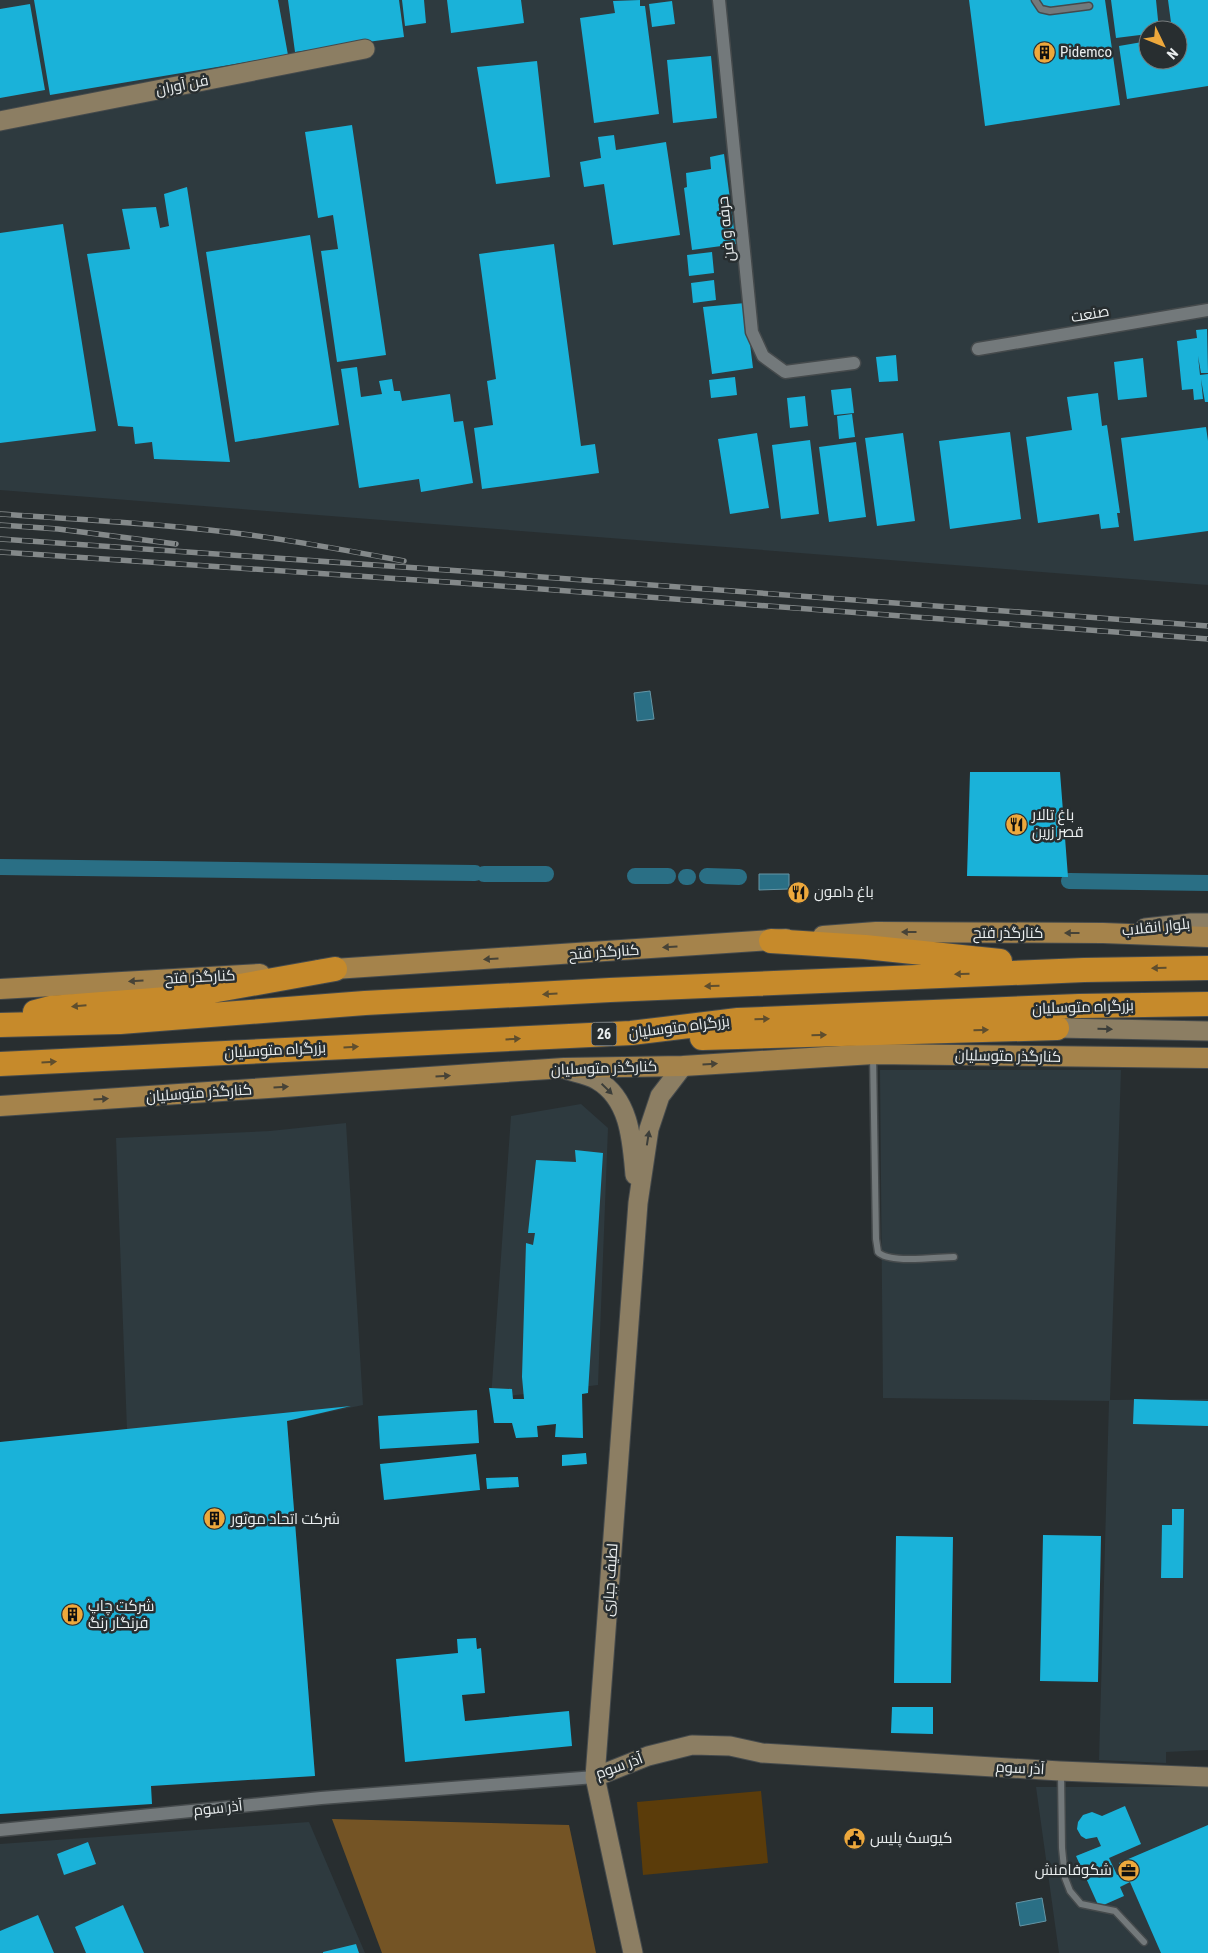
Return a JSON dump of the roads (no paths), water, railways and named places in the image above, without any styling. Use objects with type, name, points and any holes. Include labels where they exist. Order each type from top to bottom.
[{"type":"highway","points":[[771,940],[865,947],[1084,970]]},
{"type":"highway","points":[[0,1023],[120,1022],[365,1003],[610,990],[1084,970],[1208,968]]},
{"type":"highway","points":[[0,1023],[50,1008],[167,999],[335,969]]},
{"type":"highway","name":"بزرگراه متوسلیان","points":[[0,1064],[631,1033],[738,1020],[1079,1006],[1208,1004]]},
{"type":"highway","points":[[631,1033],[685,1039],[1057,1028]]},
{"type":"main road","name":"فن آوران","points":[[0,121],[365,50]]},
{"type":"main road","name":"بلوار انقلاب","points":[[1104,933],[1191,923],[1208,923]]},
{"type":"main road","name":"کنارگذر فتح","points":[[0,989],[335,969],[876,932],[1104,933],[1208,937]]},
{"type":"main road","points":[[1057,1028],[1208,1031]]},
{"type":"main road","name":"کنارگذر متوسلیان","points":[[0,1106],[564,1068],[683,1066],[873,1054],[1208,1058]]},
{"type":"main road","points":[[638,1203],[649,1129],[660,1096],[683,1066]]},
{"type":"main road","points":[[564,1068],[597,1080],[611,1093],[624,1112],[631,1135],[638,1203]]},
{"type":"main road","name":"لطیف جباری","points":[[633,1953],[595,1777],[638,1203]]},
{"type":"main road","name":"آذر سوم","points":[[595,1777],[648,1756],[692,1744],[730,1746],[762,1754],[1060,1771],[1208,1777]]},
{"type":"street","name":"حرفه و فن","points":[[719,0],[752,332],[763,356],[785,372],[854,363]]},
{"type":"street","name":"صنعت","points":[[978,349],[1208,310]]},
{"type":"street","name":"آذر سوم","points":[[0,1830],[321,1798],[595,1777]]},
{"type":"lane","points":[[1035,0],[1041,9],[1050,11],[1089,6]]},
{"type":"lane","points":[[873,1054],[876,1239],[878,1252],[887,1258],[898,1259],[954,1257]]},
{"type":"lane","points":[[1060,1771],[1062,1848],[1067,1886],[1081,1904],[1115,1911],[1144,1942]]},
{"type":"water","points":[[650,691],[654,719],[637,721],[634,693]]},
{"type":"water","points":[[759,874],[789,874],[789,889],[759,890]]},
{"type":"water","points":[[1042,1898],[1046,1921],[1020,1926],[1016,1903]]},
{"type":"waterway","points":[[0,867],[475,873]]},
{"type":"waterway","points":[[484,874],[546,874]]},
{"type":"waterway","points":[[635,876],[668,876]]},
{"type":"waterway","points":[[707,876],[739,877]]},
{"type":"waterway","points":[[1069,881],[1208,883]]},
{"type":"railway","points":[[0,514],[157,525],[234,533],[404,561]]},
{"type":"railway","points":[[0,525],[58,529],[176,544]]},
{"type":"railway","points":[[0,539],[1208,626]]},
{"type":"railway","points":[[0,552],[461,583],[1208,639]]},
{"type":"place","name":"Pidemco","points":[[1044,52]]},
{"type":"place","name":"باغ تالار قصر زرین","points":[[1016,824]]},
{"type":"place","name":"باغ دامون","points":[[798,892]]},
{"type":"place","name":"شرکت اتحاد موتور","points":[[215,1519]]},
{"type":"place","name":"شرکت چاپ فرنگار رنگ","points":[[72,1615]]},
{"type":"place","name":"کیوسک پلیس","points":[[854,1838]]},
{"type":"place","name":"شکوفامنش","points":[[1128,1870]]}]
